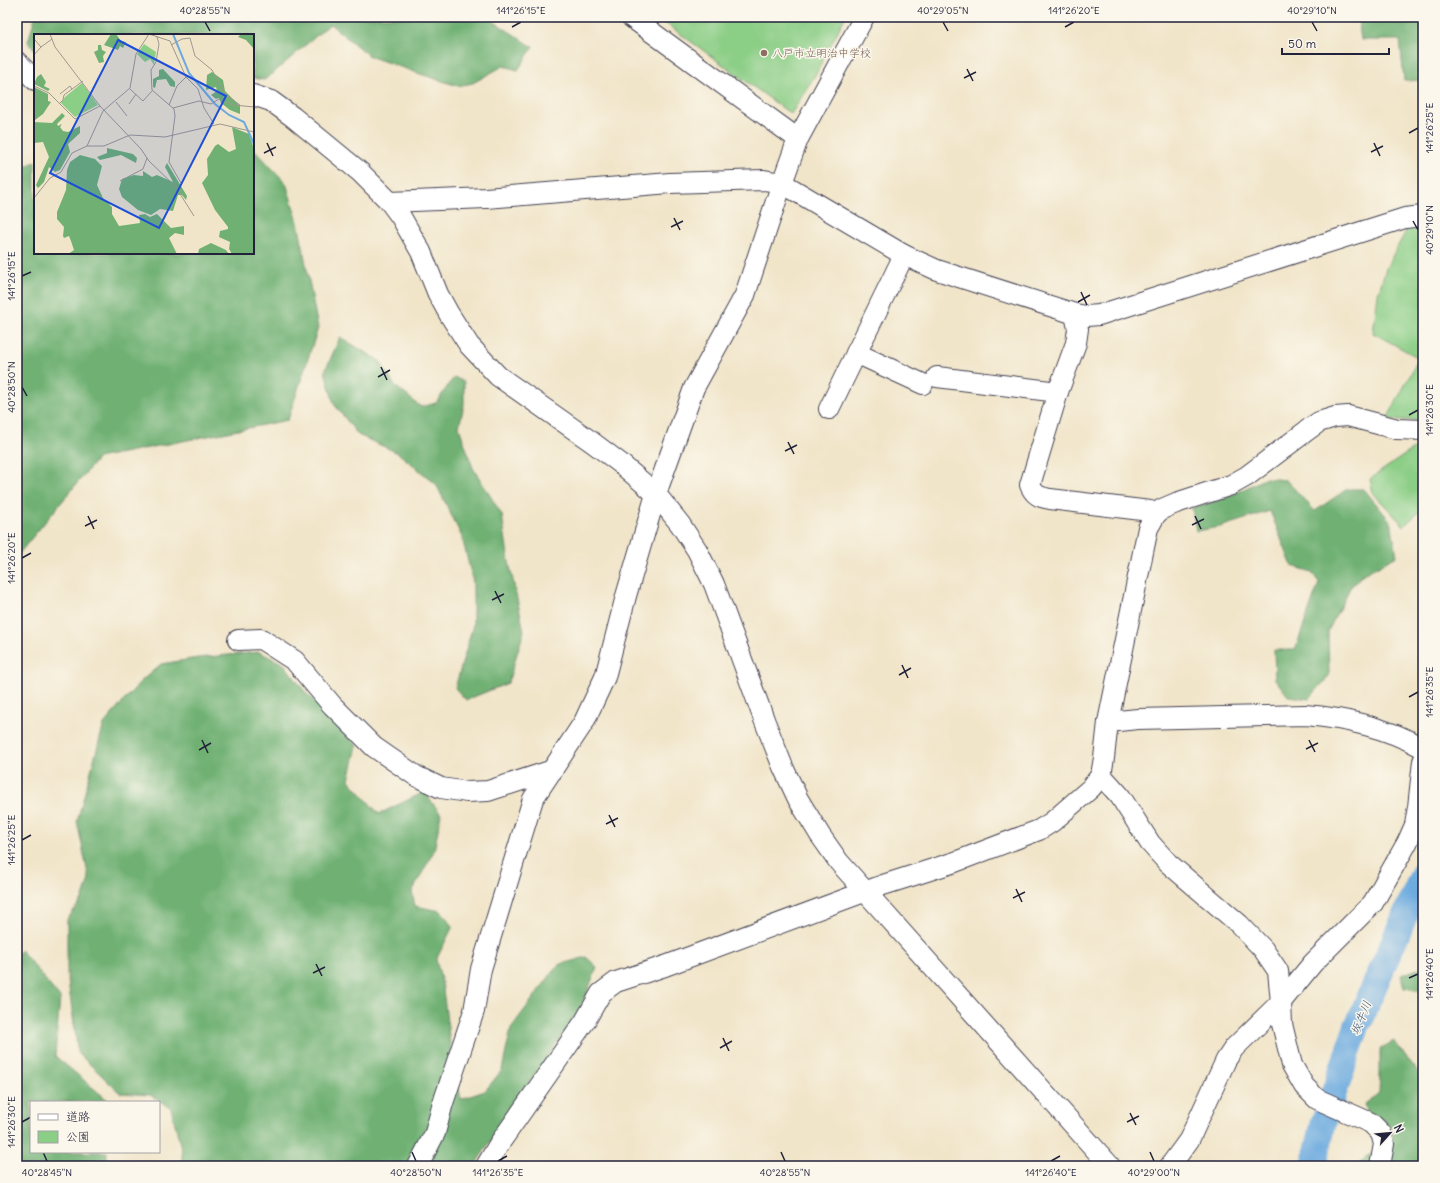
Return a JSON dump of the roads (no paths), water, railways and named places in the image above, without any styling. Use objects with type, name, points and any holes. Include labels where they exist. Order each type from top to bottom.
[{"type":"street","points":[[632,17],[798,139]]},
{"type":"street","points":[[418,1166],[435,1133],[443,1103],[474,1011],[481,969],[533,799],[584,722],[605,676],[626,596],[656,494],[694,388],[745,295],[798,139],[864,17]]},
{"type":"street","points":[[17,62],[34,79]]},
{"type":"street","points":[[254,95],[271,101],[294,116],[360,172],[390,202],[401,217],[418,246],[438,294],[449,314],[469,345],[498,376],[620,463],[656,494],[680,524],[697,550],[714,584],[765,722],[783,766],[798,799],[820,835],[840,862],[1110,1166]]},
{"type":"street","points":[[390,202],[486,198],[670,183],[764,180],[782,183],[904,255],[937,270],[1075,314],[1087,316],[1099,315],[1405,218],[1423,216]]},
{"type":"street","points":[[829,409],[904,255]]},
{"type":"street","points":[[1075,314],[1078,329],[1076,342],[1058,392],[1038,463],[1030,485],[1034,493],[1039,497],[1050,500],[1150,511],[1156,514]]},
{"type":"street","points":[[856,353],[930,381],[1058,392]]},
{"type":"street","points":[[486,1166],[498,1144],[585,1021],[601,993],[616,982],[665,966],[866,891],[955,862],[1039,830],[1052,822],[1091,788],[1101,775],[1108,722],[1148,528],[1156,514],[1176,503],[1231,485],[1247,476],[1319,422],[1335,417],[1348,416],[1397,428],[1423,430]]},
{"type":"street","points":[[238,640],[261,639],[295,661],[332,705],[374,747],[416,776],[441,788],[467,792],[488,791],[553,770]]},
{"type":"street","points":[[1108,722],[1138,719],[1305,715],[1349,721],[1386,732],[1423,748]]},
{"type":"street","points":[[1170,1166],[1188,1140],[1226,1060],[1234,1048],[1281,1002],[1313,963],[1373,903],[1407,843],[1415,825],[1423,761]]},
{"type":"street","points":[[1101,775],[1120,796],[1150,843],[1159,853],[1239,924],[1263,949],[1278,971],[1282,1024],[1292,1065],[1304,1086],[1317,1100],[1371,1123],[1381,1134],[1384,1144],[1380,1166]]},
{"type":"waterway","name":"坂牛川","points":[[1314,1166],[1324,1121],[1357,1026],[1423,874]]},
{"type":"place","name":"八戸市立明治中学校","points":[[764,53]]}]
